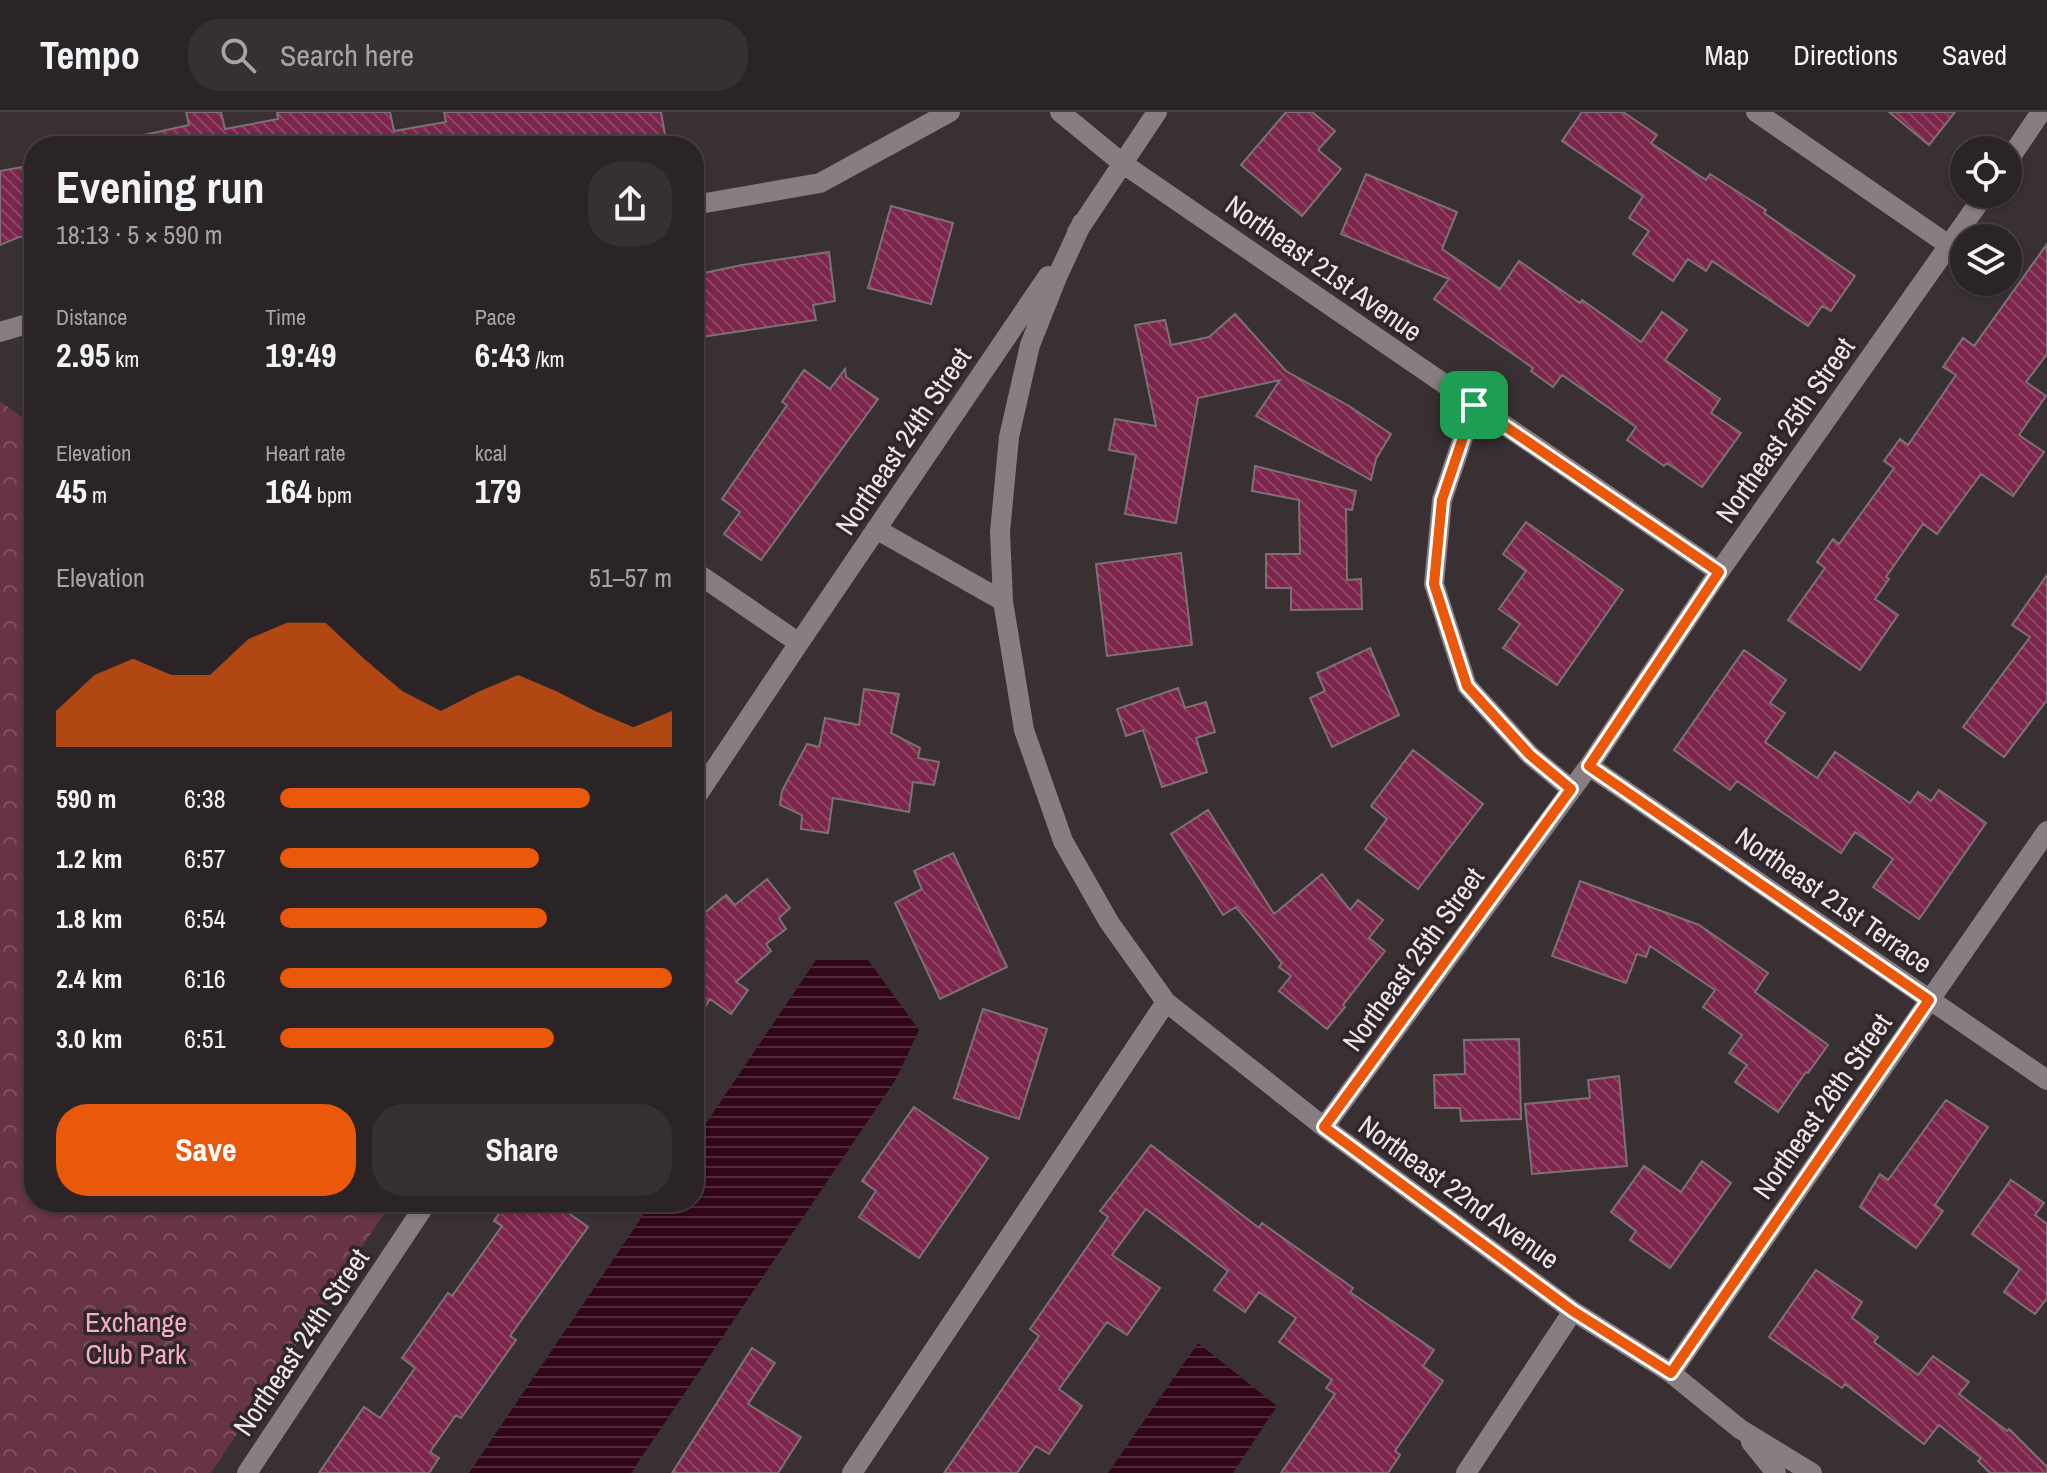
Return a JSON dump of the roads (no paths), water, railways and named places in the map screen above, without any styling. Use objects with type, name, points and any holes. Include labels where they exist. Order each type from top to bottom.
[{"type":"street","points":[[704,203],[820,183],[950,112]]},
{"type":"street","name":"Northeast 21st Avenue","points":[[1060,112],[1122,163],[1719,572]]},
{"type":"street","name":"Northeast 24th Street","points":[[704,785],[1157,112]]},
{"type":"street","points":[[1756,112],[1950,246]]},
{"type":"street","points":[[2022,140],[2041,112]]},
{"type":"street","name":"Northeast 22nd Avenue","points":[[1082,223],[1030,345],[1009,437],[1000,532],[1003,601],[1024,730],[1063,841],[1109,922],[1166,1002],[1324,1127],[1573,1311],[1671,1373],[1740,1429],[1812,1473]]},
{"type":"street","name":"Northeast 25th Street","points":[[1324,1127],[1589,766],[1719,572],[1950,246]]},
{"type":"street","points":[[0,332],[24,325]]},
{"type":"street","points":[[1474,405],[1442,500],[1434,584],[1467,686],[1530,755],[1571,789]]},
{"type":"street","points":[[876,529],[1003,601]]},
{"type":"street","points":[[704,578],[799,643]]},
{"type":"street","name":"Northeast 21st Terrace","points":[[1589,766],[2047,1080]]},
{"type":"street","name":"Northeast 26th Street","points":[[1671,1373],[2047,831]]},
{"type":"street","points":[[852,1473],[1166,1002]]},
{"type":"street","name":"Northeast 24th Street","points":[[247,1473],[420,1212]]},
{"type":"street","points":[[1466,1473],[1573,1311]]},
{"type":"street","points":[[1740,1429],[1776,1473]]},
{"type":"park label","name":"Exchange Club Park","points":[[136,1338]]}]
